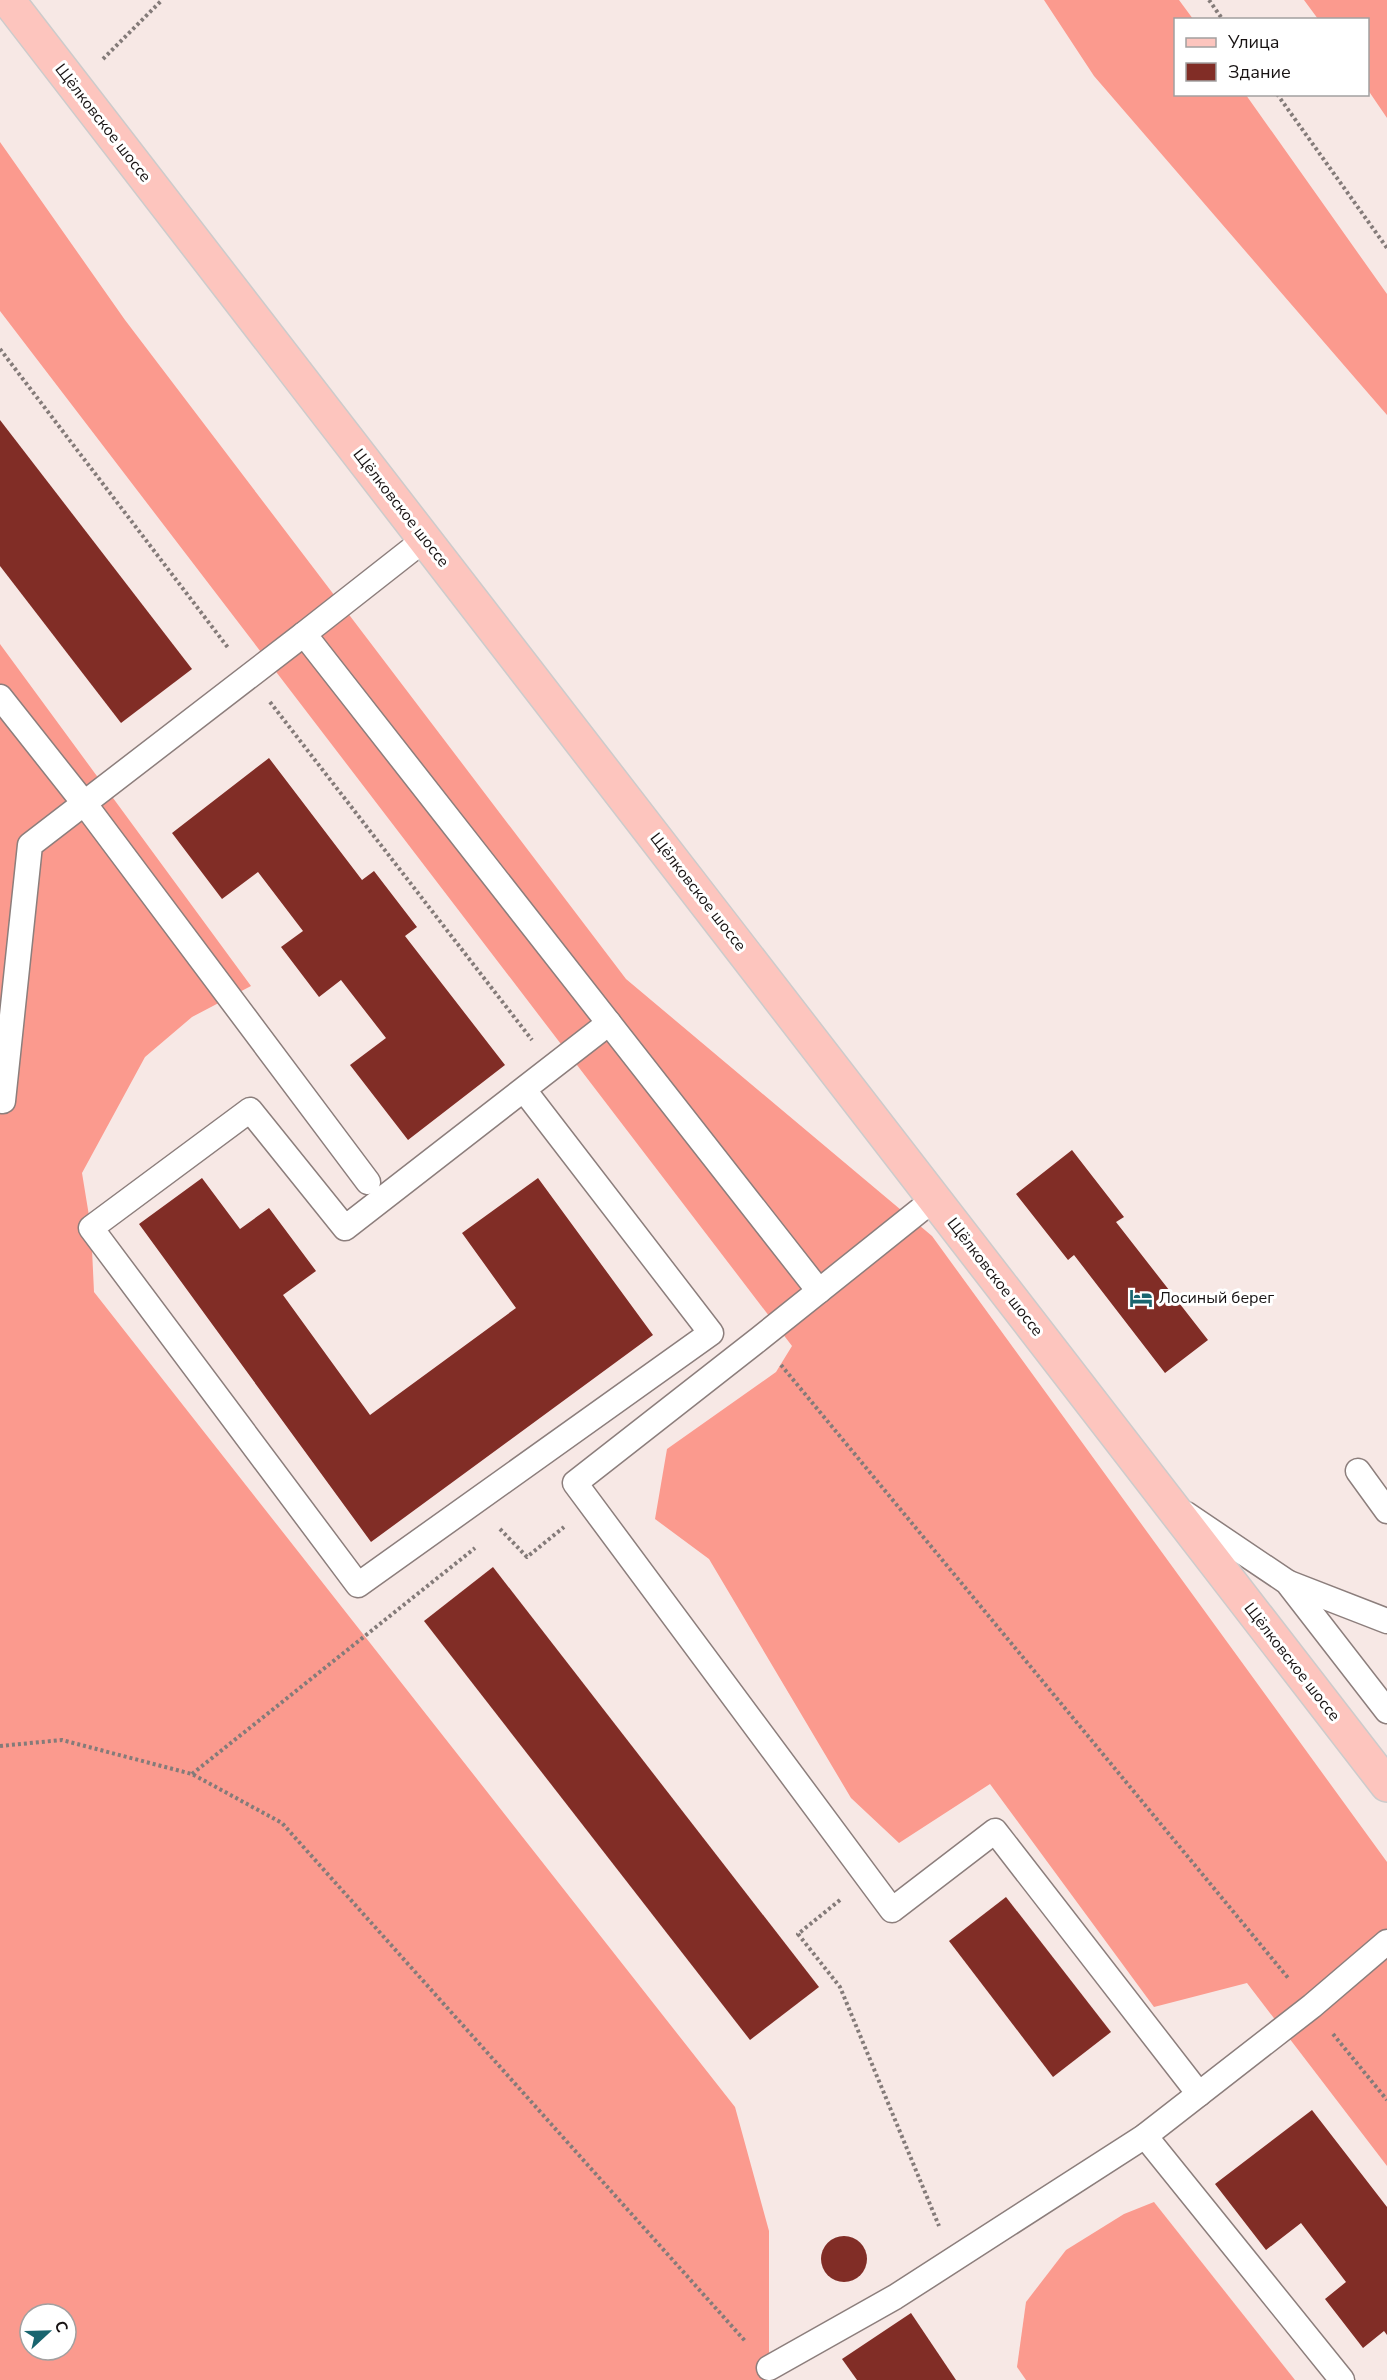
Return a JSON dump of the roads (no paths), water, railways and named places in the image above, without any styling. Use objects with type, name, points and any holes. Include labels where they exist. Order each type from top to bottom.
[{"type":"main road","name":"Щёлковское шоссе","points":[[8,0],[1387,1785]]},
{"type":"lane","points":[[3,1101],[30,845],[425,539]]},
{"type":"lane","points":[[304,634],[819,1291]]},
{"type":"lane","points":[[0,698],[84,803],[369,1182]]},
{"type":"lane","points":[[524,1090],[711,1333],[358,1585],[91,1228],[250,1110],[345,1228],[609,1023]]},
{"type":"lane","points":[[934,1198],[575,1483],[892,1910],[995,1831],[1199,2094]]},
{"type":"lane","points":[[1358,1472],[1387,1510]]},
{"type":"lane","points":[[1169,1503],[1287,1582],[1387,1621]]},
{"type":"lane","points":[[1287,1582],[1387,1711]]},
{"type":"lane","points":[[769,2368],[895,2297],[1145,2136],[1312,2006],[1387,1942]]},
{"type":"lane","points":[[1145,2136],[1342,2380]]},
{"type":"place","name":"Лосиный берег","points":[[1141,1298]]}]
